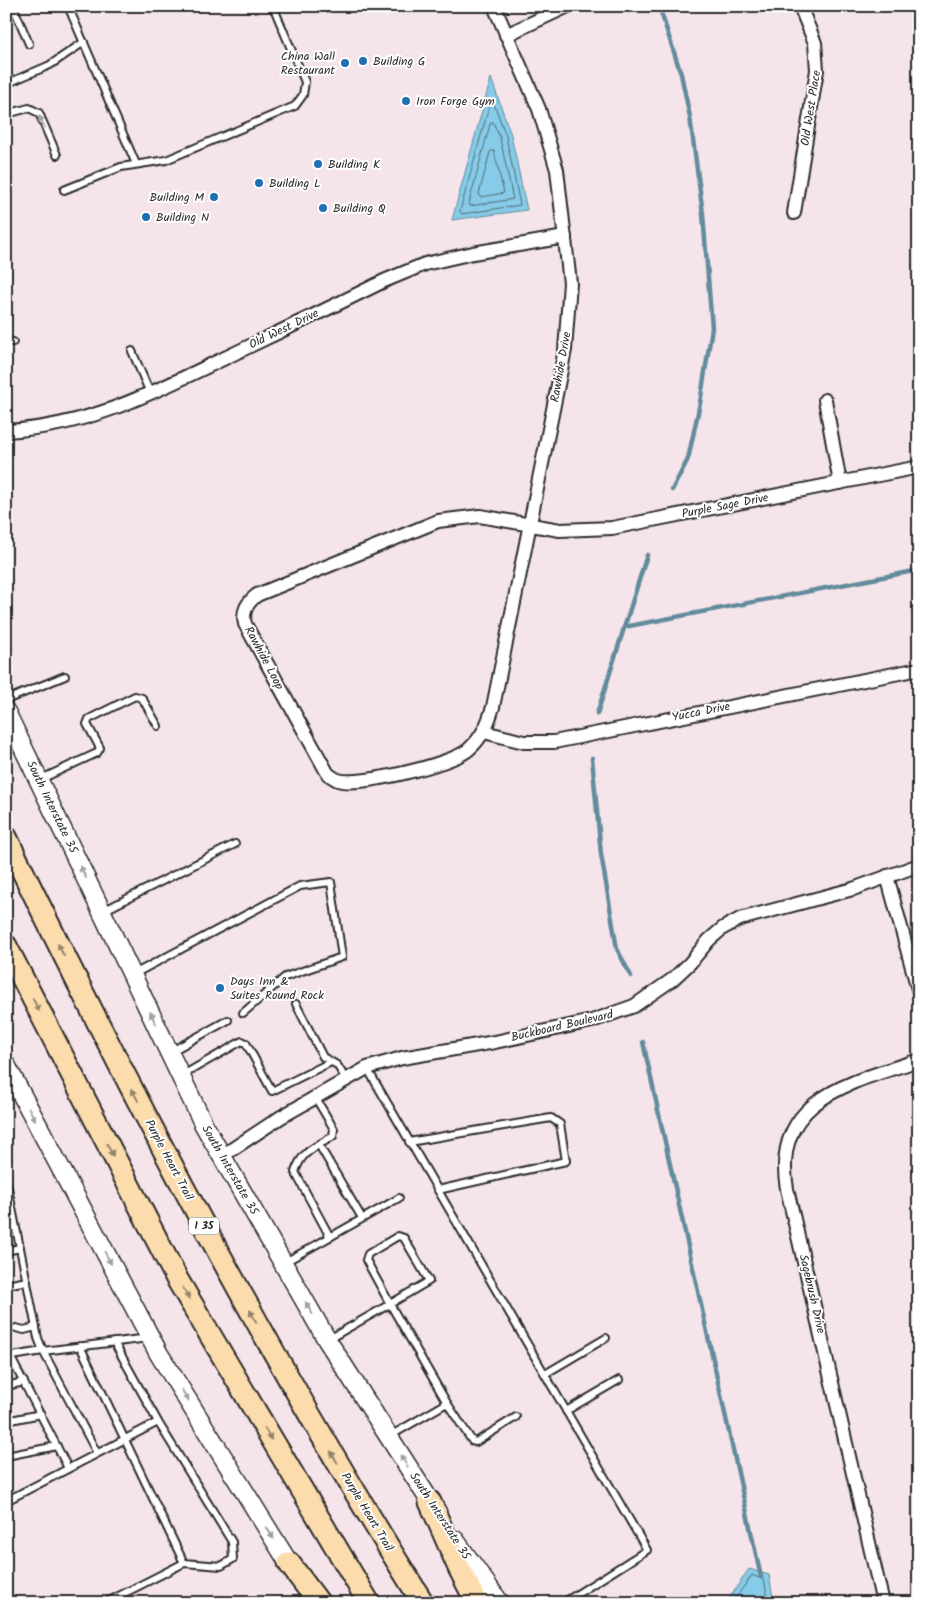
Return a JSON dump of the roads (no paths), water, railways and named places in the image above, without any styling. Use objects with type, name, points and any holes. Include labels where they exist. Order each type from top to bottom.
[{"type":"highway","name":"Purple Heart Trail","points":[[6,837],[64,955],[201,1221],[302,1403],[423,1603]]},
{"type":"highway","points":[[6,946],[177,1278],[369,1603]]},
{"type":"highway","points":[[430,1502],[459,1568],[477,1603]]},
{"type":"highway","points":[[289,1564],[319,1603]]},
{"type":"main road","name":"South Interstate 35","points":[[6,712],[181,1077],[222,1156],[327,1340],[466,1558],[500,1603]]},
{"type":"main road","points":[[7,1070],[150,1338],[312,1603]]},
{"type":"street","name":"Rawhide Drive","points":[[484,732],[492,707],[566,350],[570,283],[557,170],[539,109],[494,6]]},
{"type":"street","points":[[506,35],[568,6]]},
{"type":"street","name":"Old West Place","points":[[794,213],[818,70],[815,43],[800,6]]},
{"type":"street","name":"Old West Drive","points":[[6,431],[54,426],[110,411],[150,394],[384,281],[425,264],[473,252],[565,237]]},
{"type":"street","points":[[825,400],[840,483]]},
{"type":"street","name":"Purple Sage Drive","points":[[531,525],[560,530],[612,528],[919,467]]},
{"type":"street","name":"Rawhide Loop","points":[[484,732],[467,751],[452,761],[354,781],[338,780],[324,768],[245,624],[244,612],[249,602],[257,595],[428,524],[459,517],[480,516],[531,525]]},
{"type":"street","name":"Yucca Drive","points":[[484,732],[524,742],[554,742],[919,669]]},
{"type":"street","name":"Buckboard Boulevard","points":[[222,1156],[316,1097],[367,1068],[402,1058],[495,1042],[613,1015],[654,994],[690,963],[709,940],[723,928],[740,919],[853,889],[919,865]]},
{"type":"street","points":[[887,876],[919,993]]},
{"type":"street","name":"Sagebrush Drive","points":[[883,1603],[787,1189],[784,1167],[790,1137],[800,1117],[816,1101],[869,1077],[919,1060]]},
{"type":"lane","points":[[13,6],[29,44]]},
{"type":"lane","points":[[68,6],[136,164]]},
{"type":"lane","points":[[64,190],[120,167],[166,160],[295,106],[303,96],[305,82],[273,6]]},
{"type":"lane","points":[[6,84],[50,65],[84,42]]},
{"type":"lane","points":[[14,112],[29,108],[39,114],[58,154]]},
{"type":"lane","points":[[132,351],[150,394]]},
{"type":"lane","points":[[6,700],[65,676]]},
{"type":"lane","points":[[39,780],[97,753],[100,748],[87,724],[89,719],[136,696],[142,698],[158,726]]},
{"type":"lane","points":[[102,912],[235,844]]},
{"type":"lane","points":[[132,975],[300,886],[331,882],[342,957],[285,977],[243,1013]]},
{"type":"lane","points":[[296,1004],[323,1057],[337,1065],[346,1079]]},
{"type":"lane","points":[[169,1052],[228,1020]]},
{"type":"lane","points":[[181,1077],[242,1041],[246,1043],[272,1091],[331,1062]]},
{"type":"lane","points":[[367,1068],[647,1550],[562,1603]]},
{"type":"lane","points":[[316,1097],[334,1129],[333,1136],[305,1152],[295,1172],[330,1237]]},
{"type":"lane","points":[[410,1142],[551,1118],[560,1124],[566,1161],[438,1190]]},
{"type":"lane","points":[[319,1145],[362,1218]]},
{"type":"lane","points":[[7,1181],[36,1327],[43,1351],[97,1454]]},
{"type":"lane","points":[[283,1263],[399,1198]]},
{"type":"lane","points":[[327,1340],[390,1304],[429,1281],[404,1238],[398,1236],[368,1254],[366,1260],[390,1304],[448,1404],[472,1441],[476,1442],[516,1418]]},
{"type":"lane","points":[[6,1251],[20,1248]]},
{"type":"lane","points":[[6,1285],[27,1280]]},
{"type":"lane","points":[[17,1331],[36,1327]]},
{"type":"lane","points":[[68,1468],[24,1382],[8,1356],[150,1338]]},
{"type":"lane","points":[[545,1374],[606,1338]]},
{"type":"lane","points":[[105,1603],[184,1563],[221,1566],[233,1558],[232,1542],[158,1422],[114,1342]]},
{"type":"lane","points":[[80,1346],[184,1563]]},
{"type":"lane","points":[[566,1411],[619,1380]]},
{"type":"lane","points":[[6,1386],[24,1382]]},
{"type":"lane","points":[[388,1437],[448,1404]]},
{"type":"lane","points":[[6,1421],[41,1414]]},
{"type":"lane","points":[[6,1501],[158,1422]]},
{"type":"lane","points":[[6,1456],[57,1446]]},
{"type":"water","points":[[491,78],[511,135],[527,210],[452,220]]},
{"type":"water","points":[[749,1569],[769,1575],[774,1603],[726,1603]]},
{"type":"waterway","points":[[659,6],[681,74],[690,117],[703,214],[712,328],[700,403],[688,459],[672,490]]},
{"type":"waterway","points":[[597,714],[647,555]]},
{"type":"waterway","points":[[624,627],[919,570]]},
{"type":"waterway","points":[[592,758],[601,854],[617,949],[631,976]]},
{"type":"waterway","points":[[643,1042],[761,1577]]},
{"type":"place","name":"Building G","points":[[363,61]]},
{"type":"place","name":"China Wall Restaurant","points":[[345,63]]},
{"type":"place","name":"Iron Forge Gym","points":[[406,101]]},
{"type":"place","name":"Building K","points":[[318,164]]},
{"type":"place","name":"Building L","points":[[259,183]]},
{"type":"place","name":"Building M","points":[[214,197]]},
{"type":"place","name":"Building Q","points":[[323,208]]},
{"type":"place","name":"Building N","points":[[146,217]]},
{"type":"place","name":"Days Inn & Suites Round Rock","points":[[220,988]]}]
